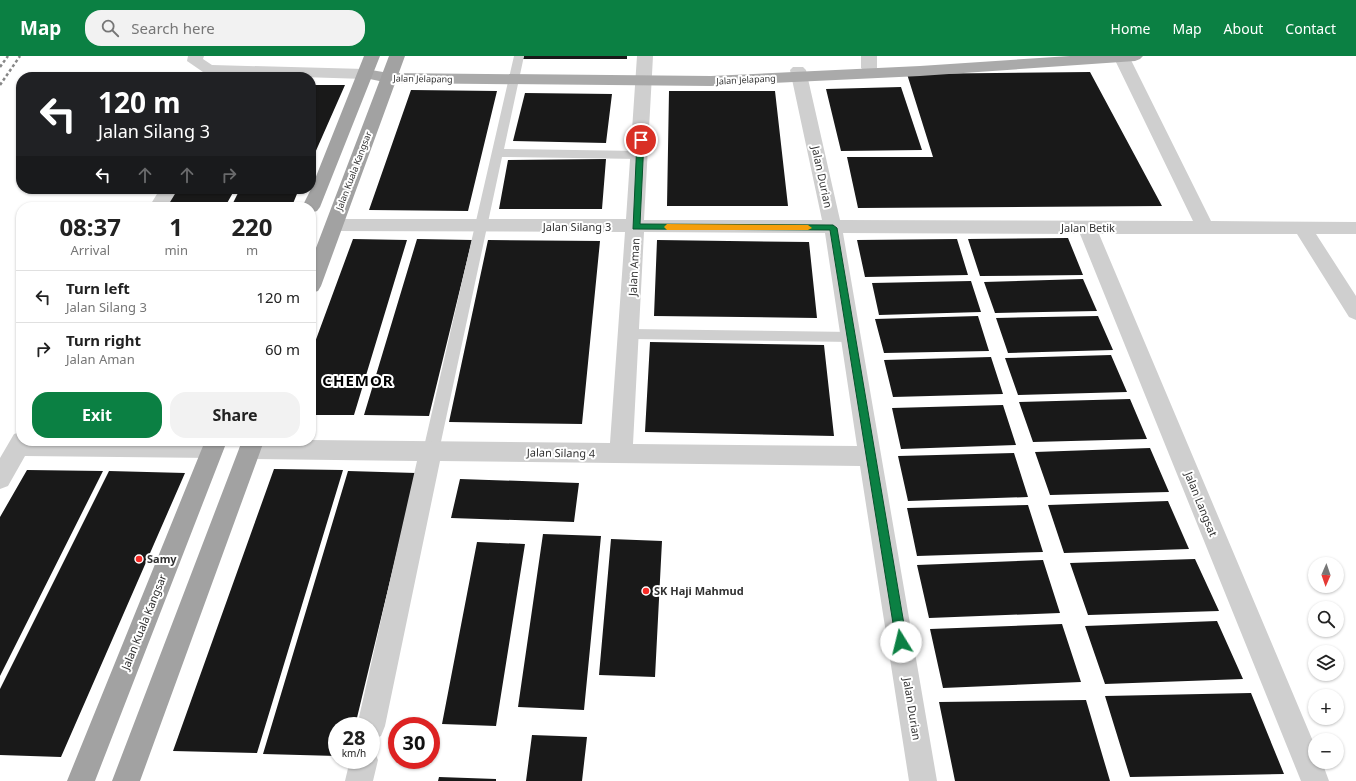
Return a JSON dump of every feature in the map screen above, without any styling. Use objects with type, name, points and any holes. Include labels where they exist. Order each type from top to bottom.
[{"type":"highway","points":[[313,202],[372,56]]},
{"type":"highway","name":"Jalan Kuala Kangsar","points":[[316,273],[397,56]]},
{"type":"highway","name":"Jalan Kuala Kangsar","points":[[81,781],[214,446]]},
{"type":"highway","points":[[126,781],[251,446]]},
{"type":"main road","name":"Jalan Jelapang","points":[[799,74],[869,62],[1044,56]]},
{"type":"main road","name":"Jalan Jelapang","points":[[366,74],[644,78],[711,81],[799,74],[1118,57]]},
{"type":"street","points":[[196,56],[195,61],[208,69],[225,72]]},
{"type":"street","name":"Jalan Aman","points":[[621,454],[630,334],[645,56]]},
{"type":"street","points":[[1118,57],[1205,228]]},
{"type":"street","points":[[316,74],[366,74]]},
{"type":"street","name":"Jalan Durian","points":[[799,74],[827,228],[852,337],[923,781]]},
{"type":"street","name":"Jalan Silang 3","points":[[334,225],[827,228]]},
{"type":"street","name":"Jalan Betik","points":[[827,228],[1356,228]]},
{"type":"street","name":"Jalan Langsat","points":[[1087,228],[1315,781]]},
{"type":"street","points":[[1302,228],[1356,312]]},
{"type":"street","points":[[0,479],[18,446]]},
{"type":"street","name":"Jalan Silang 4","points":[[281,446],[431,451],[872,456]]},
{"type":"street","points":[[373,717],[431,451]]},
{"type":"street","points":[[359,781],[362,769]]},
{"type":"lane","points":[[431,451],[519,56]]},
{"type":"lane","points":[[497,153],[640,155]]},
{"type":"lane","points":[[630,334],[852,337]]},
{"type":"building","points":[[524,56],[627,56],[627,59],[523,59]]},
{"type":"building","points":[[1090,72],[1162,206],[858,208],[847,157],[933,157],[907,74]]},
{"type":"building","points":[[316,85],[345,85],[316,151]]},
{"type":"building","points":[[901,87],[922,150],[841,151],[826,89]]},
{"type":"building","points":[[411,90],[497,91],[468,211],[369,210]]},
{"type":"building","points":[[669,91],[775,91],[788,206],[667,206]]},
{"type":"building","points":[[525,93],[612,94],[606,143],[513,141]]},
{"type":"building","points":[[606,159],[602,209],[499,209],[508,160]]},
{"type":"building","points":[[173,194],[232,194],[228,202],[168,202]]},
{"type":"building","points":[[238,194],[297,194],[294,202],[234,202]]},
{"type":"building","points":[[1068,238],[1083,275],[980,276],[968,239]]},
{"type":"building","points":[[353,239],[407,240],[354,415],[316,415],[316,339]]},
{"type":"building","points":[[417,239],[472,240],[429,416],[364,415]]},
{"type":"building","points":[[957,239],[968,275],[865,277],[857,240]]},
{"type":"building","points":[[488,240],[600,241],[582,424],[449,422]]},
{"type":"building","points":[[657,240],[809,242],[817,318],[654,316]]},
{"type":"building","points":[[1083,279],[1097,311],[995,313],[984,282]]},
{"type":"building","points":[[971,281],[981,312],[879,315],[872,283]]},
{"type":"building","points":[[978,316],[989,351],[884,353],[875,319]]},
{"type":"building","points":[[1098,316],[1113,350],[1008,353],[996,318]]},
{"type":"building","points":[[650,342],[824,345],[834,436],[645,432]]},
{"type":"building","points":[[1111,355],[1127,392],[1018,395],[1005,358]]},
{"type":"building","points":[[991,357],[1003,394],[893,397],[884,360]]},
{"type":"building","points":[[1130,399],[1147,439],[1033,442],[1019,402]]},
{"type":"building","points":[[1003,405],[1016,445],[901,449],[892,408]]},
{"type":"building","points":[[1150,448],[1169,492],[1050,495],[1035,452]]},
{"type":"building","points":[[1014,453],[1028,497],[908,501],[898,456]]},
{"type":"building","points":[[274,469],[343,470],[257,753],[173,751]]},
{"type":"building","points":[[27,470],[103,471],[0,676],[0,517]]},
{"type":"building","points":[[109,471],[185,473],[61,757],[0,755],[0,689]]},
{"type":"building","points":[[348,471],[416,473],[357,717],[328,717],[328,756],[263,754]]},
{"type":"building","points":[[460,479],[579,483],[574,522],[451,518]]},
{"type":"building","points":[[1168,501],[1189,549],[1064,553],[1048,505]]},
{"type":"building","points":[[1028,505],[1043,552],[917,556],[907,508]]},
{"type":"building","points":[[543,534],[601,536],[584,710],[518,707]]},
{"type":"building","points":[[611,539],[662,541],[655,677],[599,675]]},
{"type":"building","points":[[477,542],[525,544],[496,726],[442,724]]},
{"type":"building","points":[[1195,559],[1219,611],[1088,615],[1070,563]]},
{"type":"building","points":[[1043,560],[1060,613],[929,618],[917,565]]},
{"type":"building","points":[[1217,621],[1243,679],[1105,684],[1085,626]]},
{"type":"building","points":[[1062,624],[1081,682],[943,688],[930,629]]},
{"type":"building","points":[[1251,693],[1284,774],[1130,777],[1105,696]]},
{"type":"building","points":[[1086,700],[1110,781],[955,781],[939,702]]},
{"type":"building","points":[[532,735],[587,737],[582,781],[526,781]]},
{"type":"building","points":[[439,777],[496,779],[496,781],[438,781]]},
{"type":"railway","points":[[0,67],[8,56]]},
{"type":"railway","points":[[0,85],[20,56]]},
{"type":"slow traffic","points":[[667,227],[808,228]]},
{"type":"place","name":"Samy","points":[[139,559]]},
{"type":"place","name":"SK Haji Mahmud","points":[[646,591]]},
{"type":"district","name":"CHEMOR","points":[[358,381]]},
{"type":"route","points":[[641,140],[636,227],[833,228],[901,642]]}]
